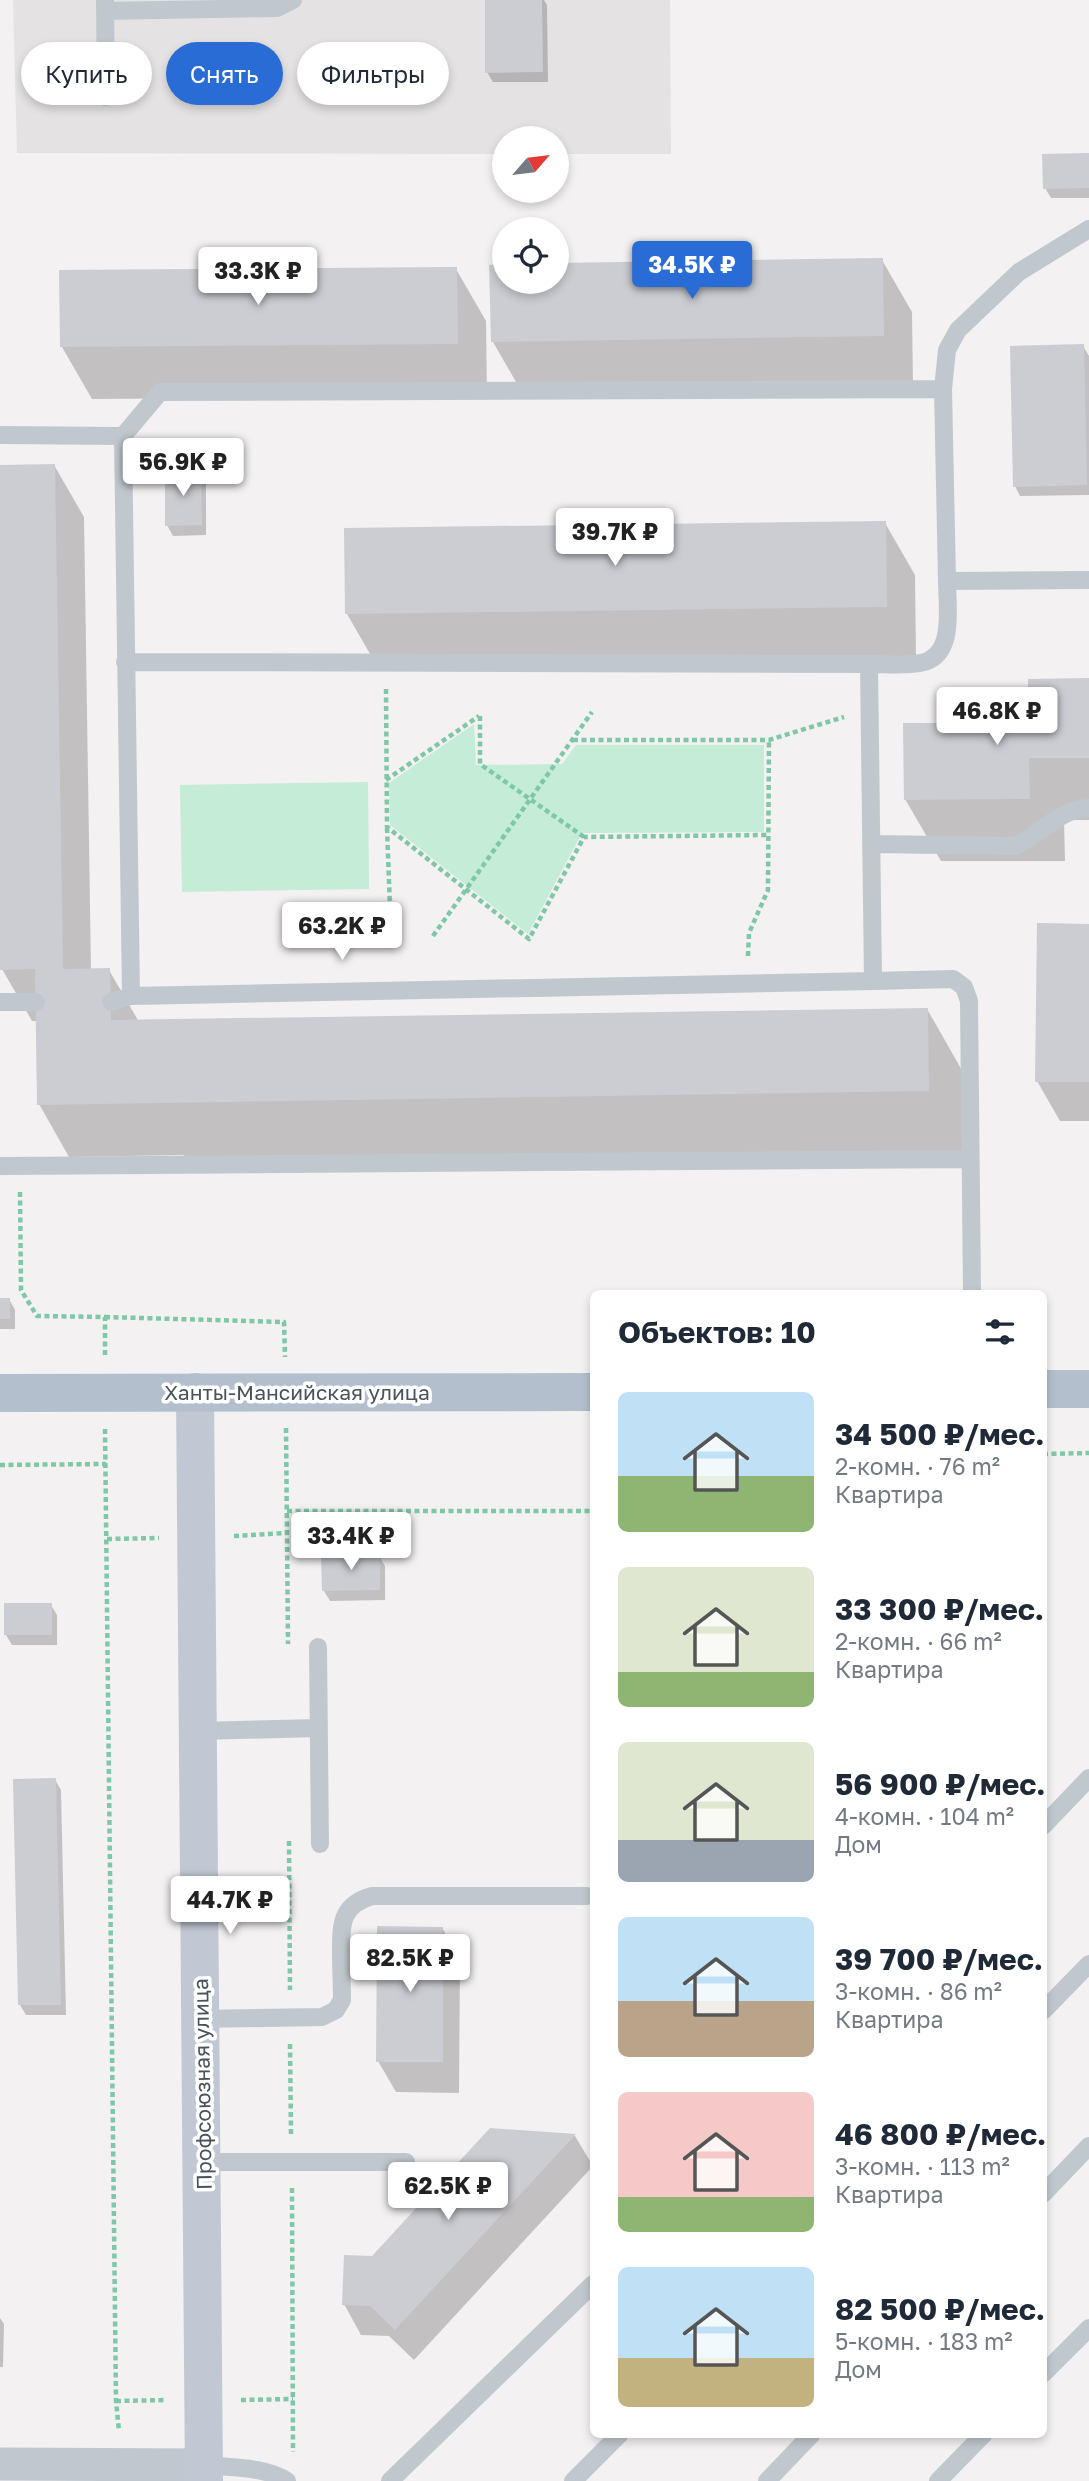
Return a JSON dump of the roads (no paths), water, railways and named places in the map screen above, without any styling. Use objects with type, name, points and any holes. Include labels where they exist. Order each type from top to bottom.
[{"type":"main road","points":[[1047,1389],[1089,1389]]},
{"type":"main road","name":"Профсоюзная улица","points":[[195,1392],[204,2473]]},
{"type":"main road","name":"Ханты-Мансийская улица","points":[[0,1393],[590,1392]]},
{"type":"street","points":[[0,2464],[44,2472],[122,2465],[204,2473]]},
{"type":"lane","points":[[105,42],[105,6],[276,8],[293,0]]},
{"type":"lane","points":[[125,662],[869,664],[920,663],[933,659],[945,645],[947,581],[943,389],[947,350],[958,330],[1019,272],[1089,229]]},
{"type":"lane","points":[[131,996],[123,436],[160,392],[943,389]]},
{"type":"lane","points":[[0,435],[123,436]]},
{"type":"lane","points":[[947,581],[1089,580]]},
{"type":"lane","points":[[869,664],[873,981]]},
{"type":"lane","points":[[872,844],[1015,846],[1027,841],[1066,813],[1079,808],[1089,808]]},
{"type":"lane","points":[[111,1002],[131,996],[953,979],[964,987],[969,1001],[972,1290]]},
{"type":"lane","points":[[0,1002],[36,1002]]},
{"type":"lane","points":[[0,1166],[970,1159]]},
{"type":"lane","points":[[318,1647],[320,1844]]},
{"type":"lane","points":[[199,1731],[319,1728]]},
{"type":"lane","points":[[1047,1822],[1089,1779]]},
{"type":"lane","points":[[201,2019],[301,2019],[322,2017],[336,2010],[342,2000],[341,1924],[358,1900],[372,1896],[587,1896]]},
{"type":"lane","points":[[1047,2007],[1089,1964]]},
{"type":"lane","points":[[1047,2190],[1089,2146]]},
{"type":"lane","points":[[202,2162],[406,2162]]},
{"type":"lane","points":[[390,2481],[590,2287]]},
{"type":"lane","points":[[1047,2370],[1089,2328]]},
{"type":"lane","points":[[573,2481],[616,2438]]},
{"type":"lane","points":[[767,2481],[808,2438]]},
{"type":"lane","points":[[938,2481],[980,2438]]},
{"type":"lane","points":[[204,2473],[259,2471],[287,2481]]}]
